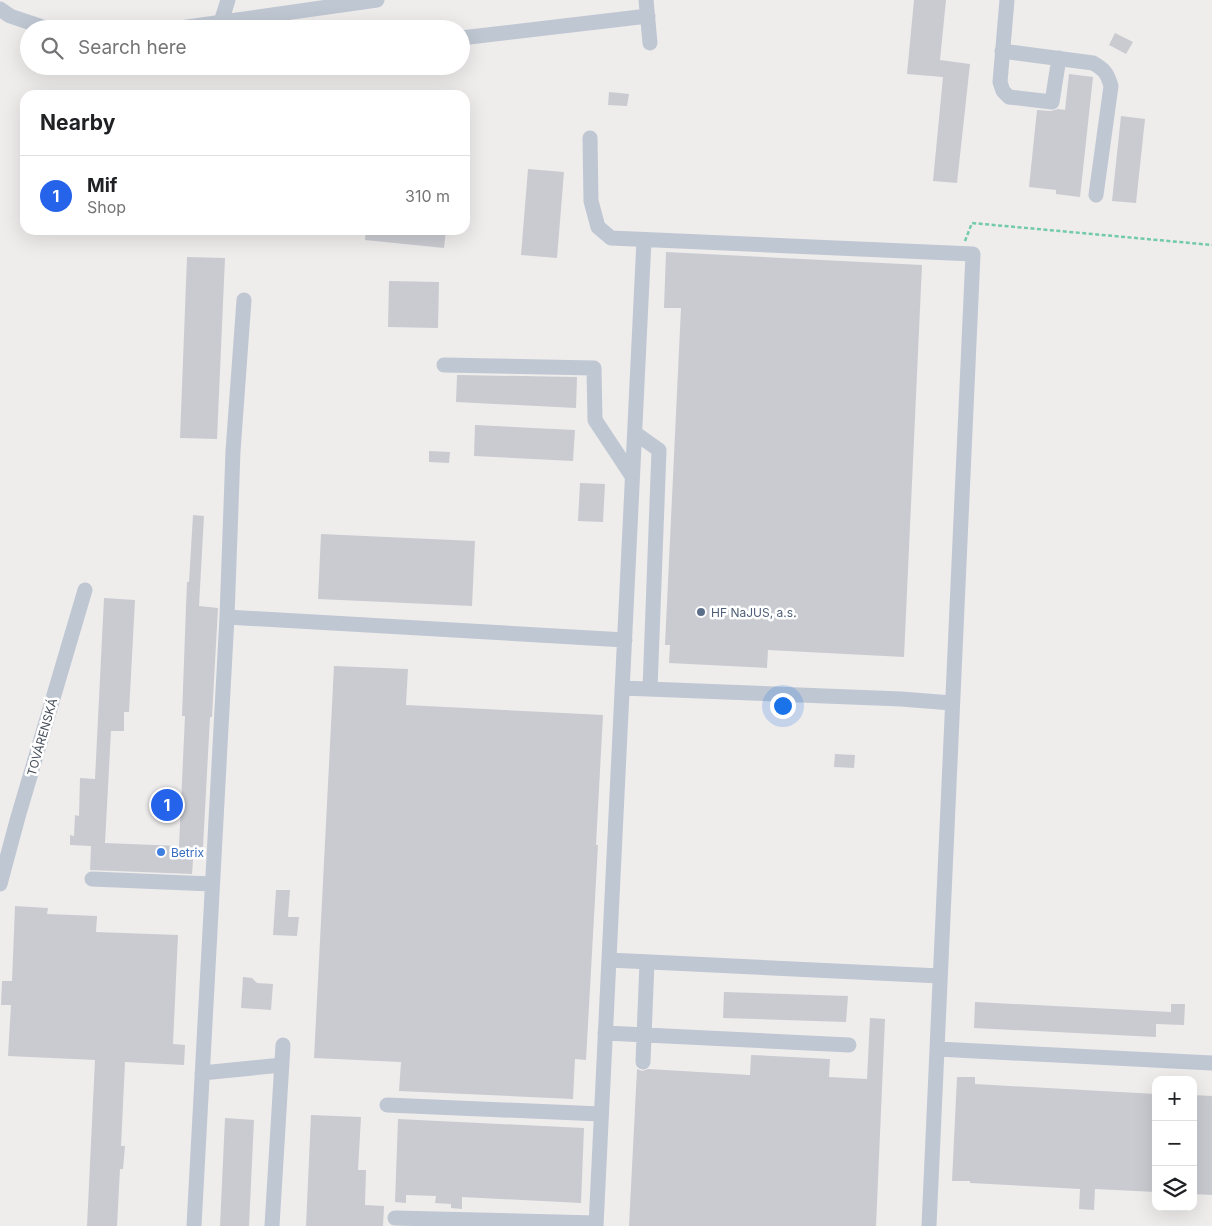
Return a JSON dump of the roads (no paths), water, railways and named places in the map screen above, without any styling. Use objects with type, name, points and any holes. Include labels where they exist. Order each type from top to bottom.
[{"type":"street","points":[[222,20],[228,0]]},
{"type":"street","points":[[235,20],[377,0]]},
{"type":"street","points":[[646,0],[650,43]]},
{"type":"street","points":[[1007,0],[1000,82],[1003,91],[1009,97],[1052,102],[1058,58]]},
{"type":"street","points":[[0,9],[10,16],[22,20]]},
{"type":"street","points":[[470,37],[648,16]]},
{"type":"street","points":[[1002,50],[1093,63],[1103,69],[1108,75],[1111,86],[1096,195]]},
{"type":"street","points":[[590,138],[591,201],[598,227],[611,238],[973,254],[929,1226]]},
{"type":"street","points":[[395,1218],[596,1224],[644,240]]},
{"type":"street","points":[[194,1226],[227,617],[233,451],[244,300]]},
{"type":"street","points":[[444,365],[594,368],[595,420],[632,476]]},
{"type":"street","points":[[635,433],[659,450],[650,689]]},
{"type":"street","name":"TOVÁRENSKÁ","points":[[0,884],[85,590]]},
{"type":"street","points":[[227,617],[625,640]]},
{"type":"street","points":[[622,688],[901,699],[952,703]]},
{"type":"street","points":[[92,879],[212,884]]},
{"type":"street","points":[[609,960],[940,976]]},
{"type":"street","points":[[643,1062],[647,962]]},
{"type":"street","points":[[606,1033],[849,1045]]},
{"type":"street","points":[[272,1226],[283,1046]]},
{"type":"street","points":[[937,1049],[1212,1063]]},
{"type":"street","points":[[202,1073],[282,1065]]},
{"type":"street","points":[[387,1105],[602,1114]]},
{"type":"place","name":"HF NaJUS, a.s.","points":[[701,612]]},
{"type":"place","name":"Mif","points":[[167,805]]},
{"type":"place","name":"Betrix","points":[[161,852]]}]
